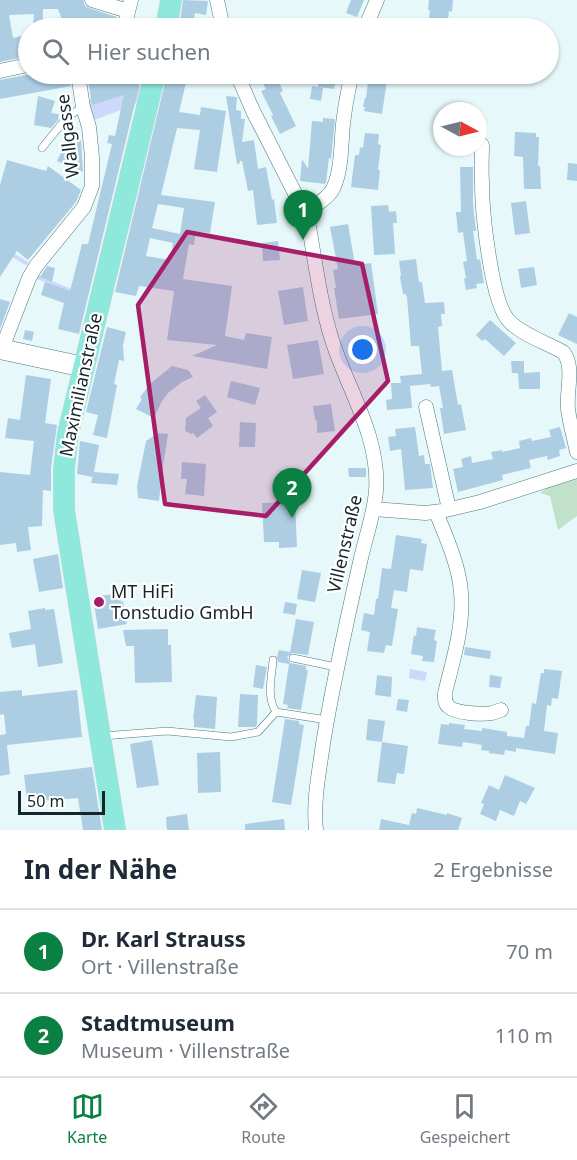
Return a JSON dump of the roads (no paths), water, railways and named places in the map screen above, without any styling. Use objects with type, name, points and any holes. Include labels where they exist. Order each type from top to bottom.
[{"type":"main road","points":[[168,18],[171,0]]},
{"type":"main road","name":"Maximilianstraße","points":[[115,830],[69,548],[63,496],[63,469],[68,434],[154,84]]},
{"type":"main road","points":[[2,350],[84,367]]},
{"type":"street","points":[[92,0],[130,5]]},
{"type":"street","points":[[217,0],[221,18]]},
{"type":"street","points":[[369,18],[377,0]]},
{"type":"street","points":[[0,71],[18,67]]},
{"type":"street","name":"Wallgasse","points":[[2,350],[29,278],[36,266],[84,207],[92,186],[90,137],[80,84]]},
{"type":"street","name":"Villenstraße","points":[[241,84],[308,220],[321,293],[337,355],[363,418],[374,452],[376,490],[374,509],[362,551],[336,667],[316,792],[316,830]]},
{"type":"street","points":[[304,211],[322,201],[330,193],[336,179],[350,84]]},
{"type":"street","points":[[482,156],[483,203],[495,290],[508,321],[567,356],[569,363],[568,406],[577,452]]},
{"type":"street","points":[[426,407],[443,510],[461,592],[460,624],[445,702],[455,710],[471,713],[492,713],[501,710]]},
{"type":"street","points":[[374,509],[409,513],[443,510],[480,502],[577,471]]},
{"type":"lane","points":[[42,148],[67,117],[83,107]]},
{"type":"lane","points":[[293,658],[336,667]]},
{"type":"lane","points":[[273,660],[270,699],[276,712],[327,720]]},
{"type":"lane","points":[[99,736],[167,731],[231,737],[258,732],[276,712]]},
{"type":"water","points":[[410,669],[427,672],[425,681],[409,678]]},
{"type":"waterway","points":[[94,109],[128,96],[130,90]]},
{"type":"waterway","points":[[105,105],[107,101]]},
{"type":"waterway","points":[[11,254],[26,263]]},
{"type":"waterway","points":[[37,277],[74,292]]},
{"type":"place","name":"Dr. Karl Strauss","points":[[303,240]]},
{"type":"place","name":"Stadtmuseum","points":[[292,518]]},
{"type":"place","name":"MT HiFi Tonstudio GmbH","points":[[99,602]]}]
